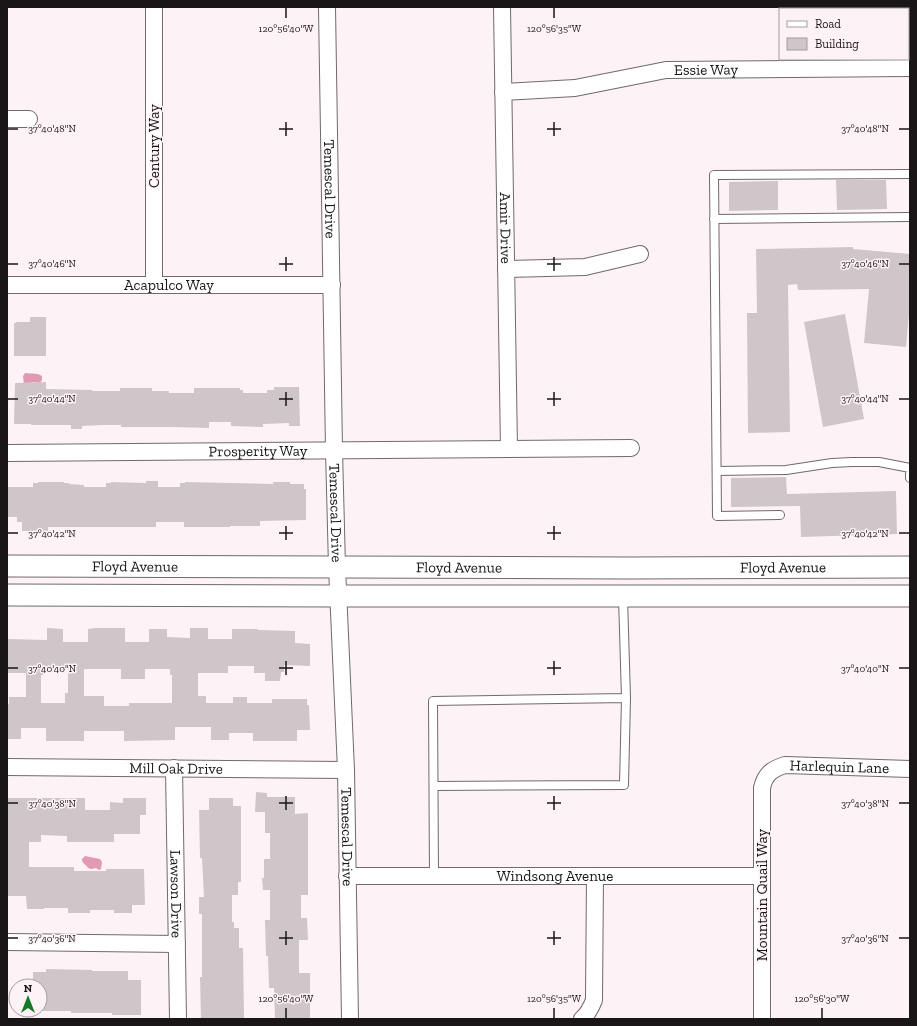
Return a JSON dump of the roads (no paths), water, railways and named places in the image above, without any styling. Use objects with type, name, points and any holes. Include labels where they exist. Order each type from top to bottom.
[{"type":"street","name":"Century Way","points":[[154,7],[154,285]]},
{"type":"street","name":"Temescal Drive","points":[[327,7],[334,450],[338,596],[346,770],[350,1019]]},
{"type":"street","name":"Amir Drive","points":[[502,7],[509,449]]},
{"type":"street","name":"Essie Way","points":[[503,92],[575,88],[666,70],[910,68]]},
{"type":"street","points":[[7,119],[29,119]]},
{"type":"street","points":[[506,269],[585,267],[640,254]]},
{"type":"street","name":"Acapulco Way","points":[[7,285],[332,285]]},
{"type":"street","name":"Prosperity Way","points":[[7,453],[631,448]]},
{"type":"street","name":"Floyd Avenue","points":[[7,566],[627,568],[910,567]]},
{"type":"street","name":"Floyd Avenue","points":[[7,595],[910,596]]},
{"type":"street","name":"Harlequin Lane","points":[[770,772],[777,767],[785,765],[910,768]]},
{"type":"street","name":"Mill Oak Drive","points":[[7,767],[346,770]]},
{"type":"street","name":"Lawson Drive","points":[[174,768],[178,1019]]},
{"type":"street","name":"Mountain Quail Way","points":[[762,1019],[762,788],[764,781],[770,772]]},
{"type":"street","name":"Windsong Avenue","points":[[347,876],[762,876]]},
{"type":"street","points":[[584,1017],[592,1007],[594,1000],[595,876]]},
{"type":"street","points":[[7,942],[177,944]]},
{"type":"lane","points":[[780,515],[717,516],[714,175],[910,174]]},
{"type":"lane","points":[[714,218],[910,217]]},
{"type":"lane","points":[[717,471],[786,470],[832,463],[852,462],[879,462],[910,468]]},
{"type":"lane","points":[[434,786],[624,785],[626,698],[623,596]]},
{"type":"lane","points":[[434,876],[433,701],[626,698]]}]
